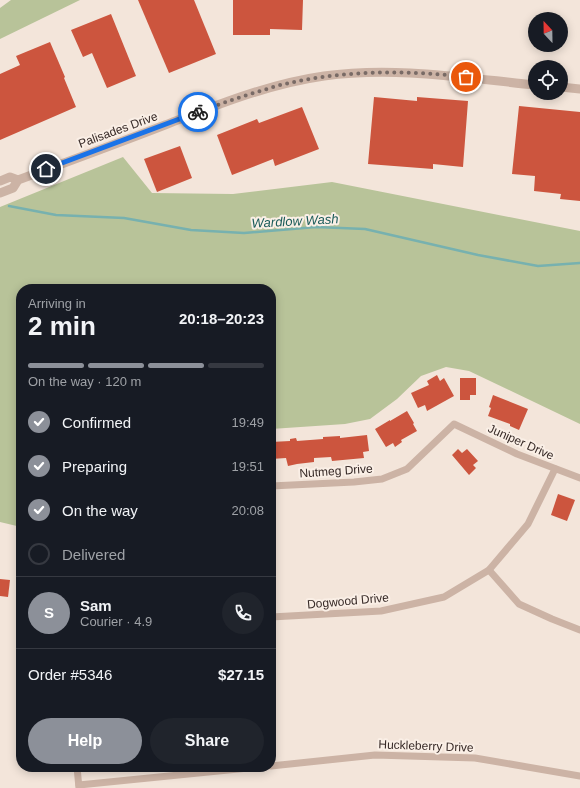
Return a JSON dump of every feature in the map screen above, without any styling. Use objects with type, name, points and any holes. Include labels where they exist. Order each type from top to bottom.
[{"type":"street","name":"Palisades Drive","points":[[0,181],[10,177],[18,180],[227,101],[284,84],[325,76],[365,73],[438,74],[528,84]]},
{"type":"street","points":[[568,88],[580,89]]},
{"type":"street","name":"Palisades Drive","points":[[0,193],[14,188],[18,180]]},
{"type":"street","name":"Juniper Drive","points":[[454,424],[517,454],[580,478]]},
{"type":"street","name":"Nutmeg Drive","points":[[276,486],[354,482],[382,479],[406,469],[454,424]]},
{"type":"street","name":"Dogwood Drive","points":[[276,617],[381,611],[444,597],[489,570],[528,524],[555,469]]},
{"type":"street","points":[[489,570],[520,604],[580,630]]},
{"type":"street","name":"Huckleberry Drive","points":[[276,765],[375,755],[475,758],[580,776]]},
{"type":"street","points":[[78,772],[79,787],[213,772]]},
{"type":"green space","points":[[11,0],[80,0],[0,39],[0,8]]},
{"type":"green space","points":[[123,157],[152,193],[233,194],[332,182],[580,231],[580,424],[469,371],[446,367],[421,376],[397,399],[370,419],[345,424],[276,429],[276,284],[16,284],[16,526],[0,522],[0,207]]},
{"type":"building","points":[[138,0],[194,0],[216,54],[169,73]]},
{"type":"building","points":[[233,0],[303,0],[302,30],[270,29],[270,35],[233,35]]},
{"type":"building","points":[[111,14],[136,76],[107,88],[92,53],[83,57],[71,30]]},
{"type":"building","points":[[50,42],[76,107],[0,140],[0,74],[20,65],[16,56]]},
{"type":"building","points":[[374,97],[417,101],[417,97],[468,101],[463,167],[433,164],[433,169],[368,164]]},
{"type":"building","points":[[519,106],[580,112],[580,201],[560,199],[561,194],[534,191],[535,176],[512,174]]},
{"type":"building","points":[[302,107],[319,149],[275,166],[273,159],[232,175],[217,135],[257,119],[259,123]]},
{"type":"building","points":[[180,146],[192,178],[157,192],[144,159]]},
{"type":"building","points":[[437,375],[440,381],[444,378],[454,396],[427,411],[425,405],[418,408],[411,393],[429,385],[427,381]]},
{"type":"building","points":[[460,378],[476,378],[476,395],[470,395],[470,400],[460,400]]},
{"type":"building","points":[[493,395],[528,409],[519,430],[510,426],[510,424],[488,416]]},
{"type":"building","points":[[407,411],[417,431],[401,440],[402,442],[395,447],[393,443],[386,447],[375,429]]},
{"type":"building","points":[[367,435],[369,451],[363,452],[364,458],[332,461],[331,457],[314,458],[314,462],[288,466],[286,458],[276,459],[276,442],[290,441],[290,439],[296,438],[297,441],[323,439],[323,437],[340,436],[340,438]]},
{"type":"building","points":[[458,449],[462,453],[467,449],[478,461],[473,465],[476,468],[469,475],[452,455]]},
{"type":"building","points":[[558,494],[575,500],[567,521],[551,515]]},
{"type":"building","points":[[0,579],[10,580],[8,597],[0,596]]},
{"type":"waterway","name":"Wardlow Wash","points":[[9,206],[56,215],[124,218],[191,230],[244,233],[316,227],[365,229],[478,255],[538,266],[580,263]]},
{"type":"way so far","points":[[198,112],[227,101],[284,84],[325,76],[365,73],[402,73],[438,74],[466,77]]},
{"type":"route","points":[[46,169],[198,112]]}]
